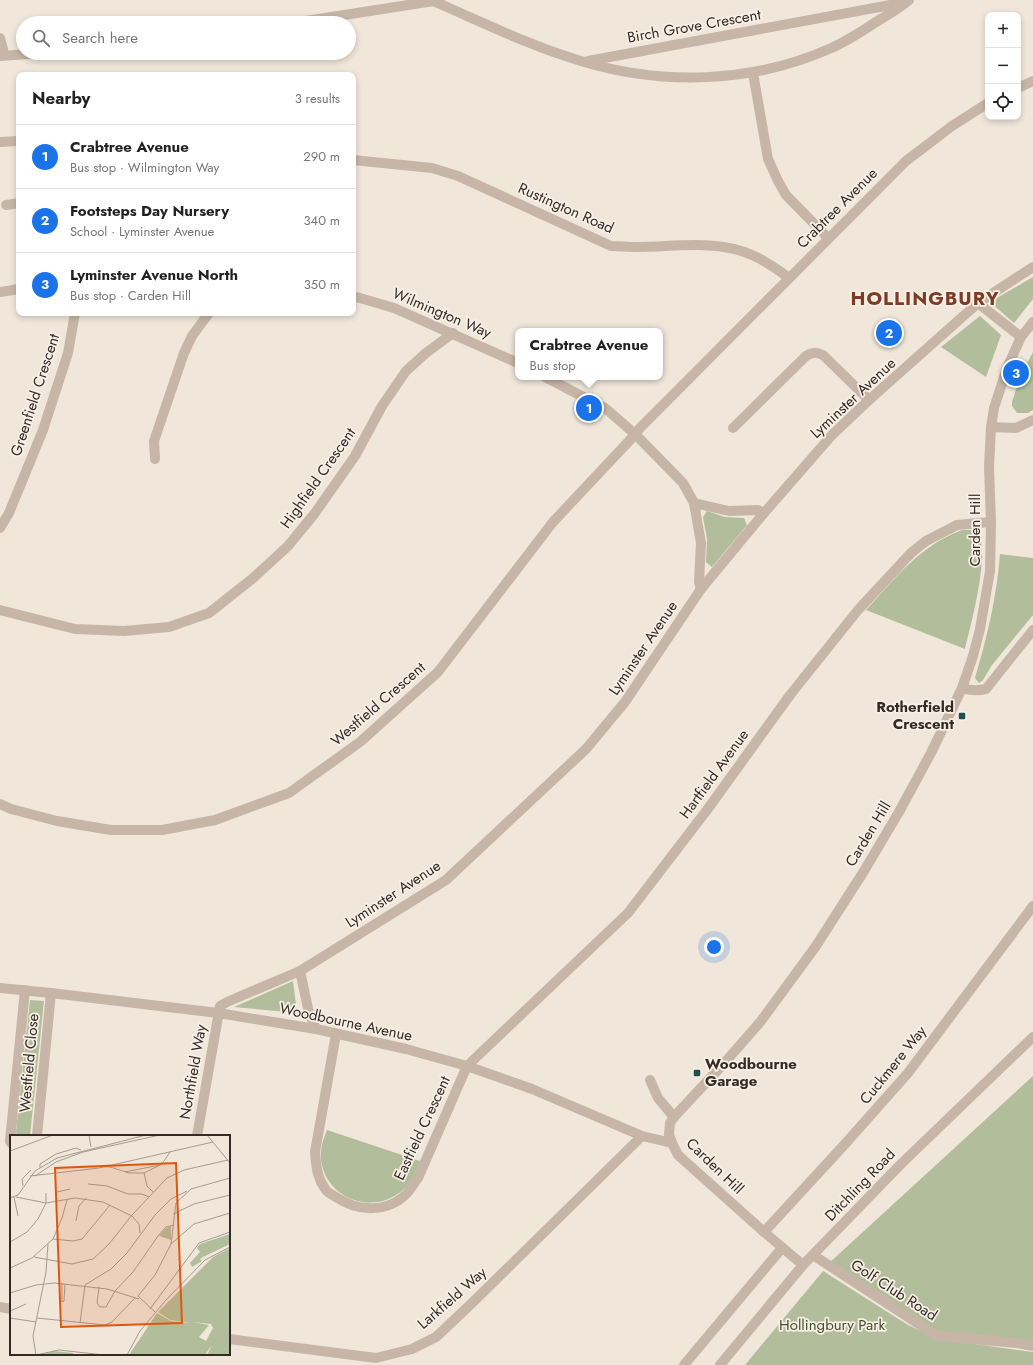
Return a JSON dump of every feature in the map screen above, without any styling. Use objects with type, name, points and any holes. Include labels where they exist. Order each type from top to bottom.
[{"type":"street","points":[[338,16],[436,1]]},
{"type":"street","name":"Birch Grove Crescent","points":[[436,1],[540,48],[582,62],[626,72],[672,77],[717,77],[753,73],[806,59],[831,49],[853,37],[907,1]]},
{"type":"street","name":"Birch Grove Crescent","points":[[582,62],[907,1]]},
{"type":"street","points":[[0,38],[4,48],[2,56],[16,55]]},
{"type":"street","points":[[753,73],[768,159],[786,195],[828,238]]},
{"type":"street","points":[[1021,87],[1033,81]]},
{"type":"street","name":"Crabtree Avenue","points":[[635,434],[788,278],[906,161],[952,126],[985,105]]},
{"type":"street","points":[[0,142],[16,141]]},
{"type":"street","name":"Rustington Road","points":[[356,160],[432,168],[458,176],[611,246],[635,247],[706,245],[730,248],[751,254],[773,265],[788,278]]},
{"type":"street","points":[[6,205],[16,203]]},
{"type":"street","name":"Lyminster Avenue","points":[[218,1013],[220,1006],[227,1002],[300,971],[446,880],[586,749],[625,702],[701,589],[764,513],[832,435],[978,303],[1033,267]]},
{"type":"street","points":[[0,292],[16,290]]},
{"type":"street","name":"Wilmington Way","points":[[356,297],[394,308],[515,362]]},
{"type":"street","points":[[978,303],[1021,337]]},
{"type":"street","name":"Greenfield Crescent","points":[[0,528],[9,513],[43,430],[68,353],[74,316]]},
{"type":"street","points":[[156,459],[154,441],[184,353],[192,336],[207,316]]},
{"type":"street","name":"Carden Hill","points":[[803,1265],[678,1155],[672,1143],[669,1128],[670,1123],[674,1116],[727,1060],[761,1021],[816,946],[864,871],[899,812],[932,751],[962,688],[973,656],[986,599],[990,571],[992,522],[989,467],[991,427],[994,408],[1006,368],[1021,337],[1033,322]]},
{"type":"street","name":"Highfield Crescent","points":[[0,610],[75,629],[124,631],[169,627],[208,613],[252,579],[288,546],[315,513],[355,456],[382,406],[406,371],[426,353],[453,334]]},
{"type":"street","points":[[733,428],[806,356],[813,353],[823,355],[870,400]]},
{"type":"street","points":[[551,380],[605,408],[635,434],[683,483],[694,503],[701,543],[699,582],[701,589]]},
{"type":"street","points":[[991,427],[1016,428],[1033,420]]},
{"type":"street","name":"Westfield Crescent","points":[[0,804],[11,809],[57,821],[111,830],[162,830],[215,820],[289,794],[360,742],[438,672],[553,522],[635,434]]},
{"type":"street","points":[[694,503],[729,511],[758,510],[764,513]]},
{"type":"street","name":"Hartfield Avenue","points":[[467,1066],[628,913],[707,810],[790,695],[858,610],[911,554],[926,541],[958,525],[992,522]]},
{"type":"street","points":[[962,688],[971,691],[986,689],[1033,630]]},
{"type":"street","name":"Cuckmere Way","points":[[764,1232],[908,1073],[1033,906]]},
{"type":"street","points":[[300,971],[309,1013],[316,1029]]},
{"type":"street","name":"Woodbourne Avenue","points":[[0,988],[51,992],[218,1013],[316,1029],[406,1049],[467,1066],[532,1089],[642,1136],[672,1143]]},
{"type":"street","name":"Westfield Close","points":[[11,1135],[25,990]]},
{"type":"street","name":"Westfield Close","points":[[37,1135],[51,992]]},
{"type":"street","name":"Northfield Way","points":[[197,1135],[218,1013]]},
{"type":"street","name":"Eastfield Crescent","points":[[336,1034],[314,1152],[316,1171],[327,1191],[342,1201],[356,1207],[375,1208],[393,1204],[407,1194],[420,1172],[467,1066]]},
{"type":"street","name":"Ditchling Road","points":[[720,1365],[803,1265],[901,1164],[1033,1037]]},
{"type":"street","points":[[650,1080],[658,1098],[674,1116]]},
{"type":"street","name":"Larkfield Way","points":[[230,1340],[376,1358],[412,1349],[436,1337],[642,1136]]},
{"type":"street","points":[[684,1365],[782,1248]]},
{"type":"street","name":"Golf Club Road","points":[[813,1255],[937,1336],[1016,1343],[1033,1346]]},
{"type":"street","points":[[0,1307],[10,1309]]},
{"type":"green space","points":[[1033,277],[1033,299],[1014,323],[990,302]]},
{"type":"green space","points":[[980,316],[1001,335],[986,377],[941,347]]},
{"type":"green space","points":[[1033,352],[1033,410],[1028,413],[1017,413],[1012,406],[1012,402],[1020,377]]},
{"type":"green space","points":[[707,511],[725,517],[744,518],[747,525],[712,567],[706,562],[707,539],[703,517]]},
{"type":"green space","points":[[962,530],[972,530],[977,533],[981,541],[982,554],[978,589],[965,649],[866,610],[898,575],[921,554],[933,545]]},
{"type":"green space","points":[[1000,554],[1033,558],[1033,615],[992,665],[983,680],[979,683],[975,678],[991,616],[997,585]]},
{"type":"green space","points":[[293,981],[297,1013],[234,1007]]},
{"type":"green space","points":[[30,1000],[44,1001],[30,1135],[17,1135]]},
{"type":"green space","points":[[1033,1076],[1033,1345],[937,1333],[828,1264]]},
{"type":"green space","points":[[327,1130],[420,1161],[414,1176],[399,1193],[387,1200],[362,1202],[349,1198],[338,1191],[329,1182],[323,1169],[321,1149]]},
{"type":"green space","name":"Hollingbury Park","points":[[823,1271],[908,1325],[938,1339],[1033,1352],[1033,1365],[745,1365]]},
{"type":"place","name":"Footsteps Day Nursery","points":[[889,333]]},
{"type":"place","name":"Lyminster Avenue North","points":[[1016,373]]},
{"type":"place","name":"Crabtree Avenue","points":[[589,408]]},
{"type":"place","name":"Rotherfield Crescent","points":[[962,716]]},
{"type":"place","name":"Woodbourne Garage","points":[[697,1073]]},
{"type":"district","name":"HOLLINGBURY","points":[[925,298]]}]
